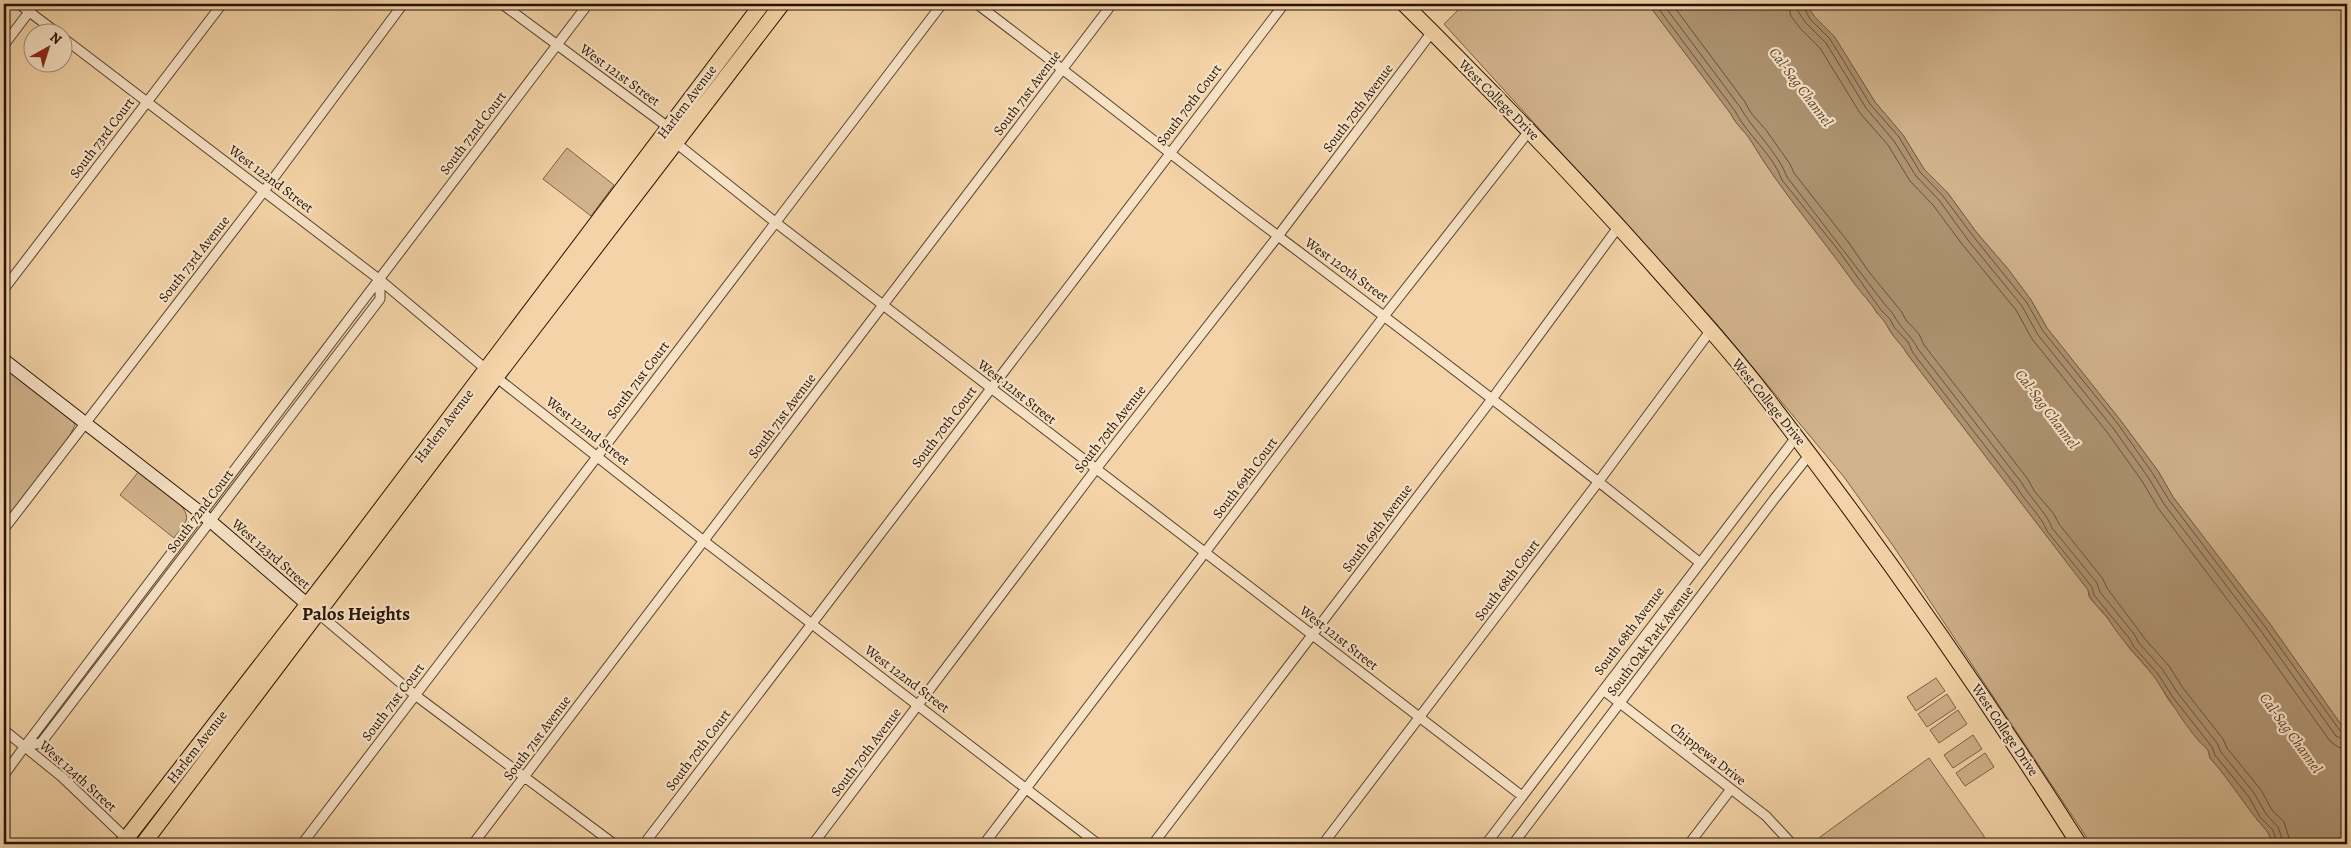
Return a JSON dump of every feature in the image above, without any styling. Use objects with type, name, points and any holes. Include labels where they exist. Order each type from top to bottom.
[{"type":"main road","name":"Harlem Avenue","points":[[492,373],[668,127],[762,4]]},
{"type":"main road","name":"Harlem Avenue","points":[[127,842],[313,609],[492,373],[676,143],[782,4]]},
{"type":"main road","name":"West College Drive","points":[[1404,4],[1530,130],[1619,226],[1711,330],[1797,436],[1924,610],[2079,844]]},
{"type":"main road","name":"Harlem Avenue","points":[[144,844],[313,609]]},
{"type":"street","points":[[18,4],[42,22]]},
{"type":"street","points":[[4,45],[35,4]]},
{"type":"street","name":"South 73rd Court","points":[[4,289],[222,4]]},
{"type":"street","name":"South 73rd Avenue","points":[[4,529],[264,191],[403,4]]},
{"type":"street","name":"West 121st Street","points":[[502,4],[668,127],[676,143],[883,306],[1522,796]]},
{"type":"street","name":"South 72nd Court","points":[[25,746],[41,743],[153,595],[205,517],[380,280],[588,4]]},
{"type":"street","name":"South 71st Court","points":[[302,844],[942,4]]},
{"type":"street","name":"West 120th Street","points":[[977,4],[1599,481],[1699,562]]},
{"type":"street","name":"South 71st Avenue","points":[[473,844],[1112,4]]},
{"type":"street","name":"South 70th Court","points":[[644,844],[1284,4]]},
{"type":"street","name":"South 70th Avenue","points":[[813,844],[1096,469],[1278,236],[1432,32]]},
{"type":"street","name":"West 122nd Street","points":[[72,45],[380,280],[492,373],[704,541],[1098,844]]},
{"type":"street","name":"South 69th Court","points":[[984,844],[1385,316],[1530,130]]},
{"type":"street","name":"South 69th Avenue","points":[[1153,844],[1492,399],[1619,226]]},
{"type":"street","name":"South 68th Court","points":[[1323,844],[1599,481],[1711,330]]},
{"type":"street","name":"West 123rd Street","points":[[4,360],[205,517],[415,695],[614,844]]},
{"type":"street","name":"South 68th Avenue","points":[[1486,844],[1699,562],[1797,436]]},
{"type":"street","name":"South Oak Park Avenue","points":[[1513,844],[1810,454]]},
{"type":"street","name":"South 72nd Court","points":[[4,775],[144,588],[205,517]]},
{"type":"street","points":[[144,588],[153,595]]},
{"type":"street","name":"Chippewa Drive","points":[[1603,690],[1766,816],[1792,844]]},
{"type":"street","name":"West 124th Street","points":[[4,730],[84,797],[127,842]]},
{"type":"street","points":[[1689,844],[1731,789]]},
{"type":"shaded area","points":[[1464,4],[1648,4],[1749,137],[1787,195],[2088,590],[2089,597],[2155,677],[2168,699],[2208,750],[2210,758],[2267,831],[2274,844],[2091,844],[1894,547],[1844,477],[1716,323],[1444,24]]},
{"type":"shaded area","points":[[1806,4],[2347,4],[2347,733],[2270,624],[2173,497],[2158,471],[2121,421],[2047,328],[2031,300],[2008,269],[1977,233],[1947,192],[1924,169],[1903,135],[1875,102],[1834,36],[1814,16]]},
{"type":"shaded area","points":[[567,148],[614,185],[591,216],[543,179]]},
{"type":"shaded area","points":[[4,366],[74,421],[75,425],[69,437],[4,522]]},
{"type":"shaded area","points":[[139,471],[169,493],[183,508],[186,521],[174,538],[120,495]]},
{"type":"shaded area","points":[[1936,678],[1945,691],[1916,711],[1907,697]]},
{"type":"shaded area","points":[[1947,694],[1956,708],[1927,727],[1918,714]]},
{"type":"shaded area","points":[[1958,710],[1967,724],[1939,743],[1930,730]]},
{"type":"shaded area","points":[[1973,735],[1982,749],[1953,768],[1944,755]]},
{"type":"shaded area","points":[[1985,753],[1994,767],[1965,786],[1956,773]]},
{"type":"shaded area","points":[[1929,758],[1984,836],[1985,844],[1819,844],[1820,837]]},
{"type":"water","name":"Cal-Sag Channel","points":[[1648,4],[1806,4],[1814,16],[1834,36],[1875,102],[1903,135],[1924,169],[1947,192],[1977,233],[2008,269],[2031,300],[2047,328],[2121,421],[2158,471],[2173,497],[2270,624],[2347,733],[2347,844],[2274,844],[2267,831],[2210,758],[2208,750],[2187,726],[2155,678],[2118,634],[2105,614],[2093,601],[2088,590],[1893,336],[1872,305],[1787,195],[1749,137]]},
{"type":"district","name":"Palos Heights","points":[[356,614]]}]
